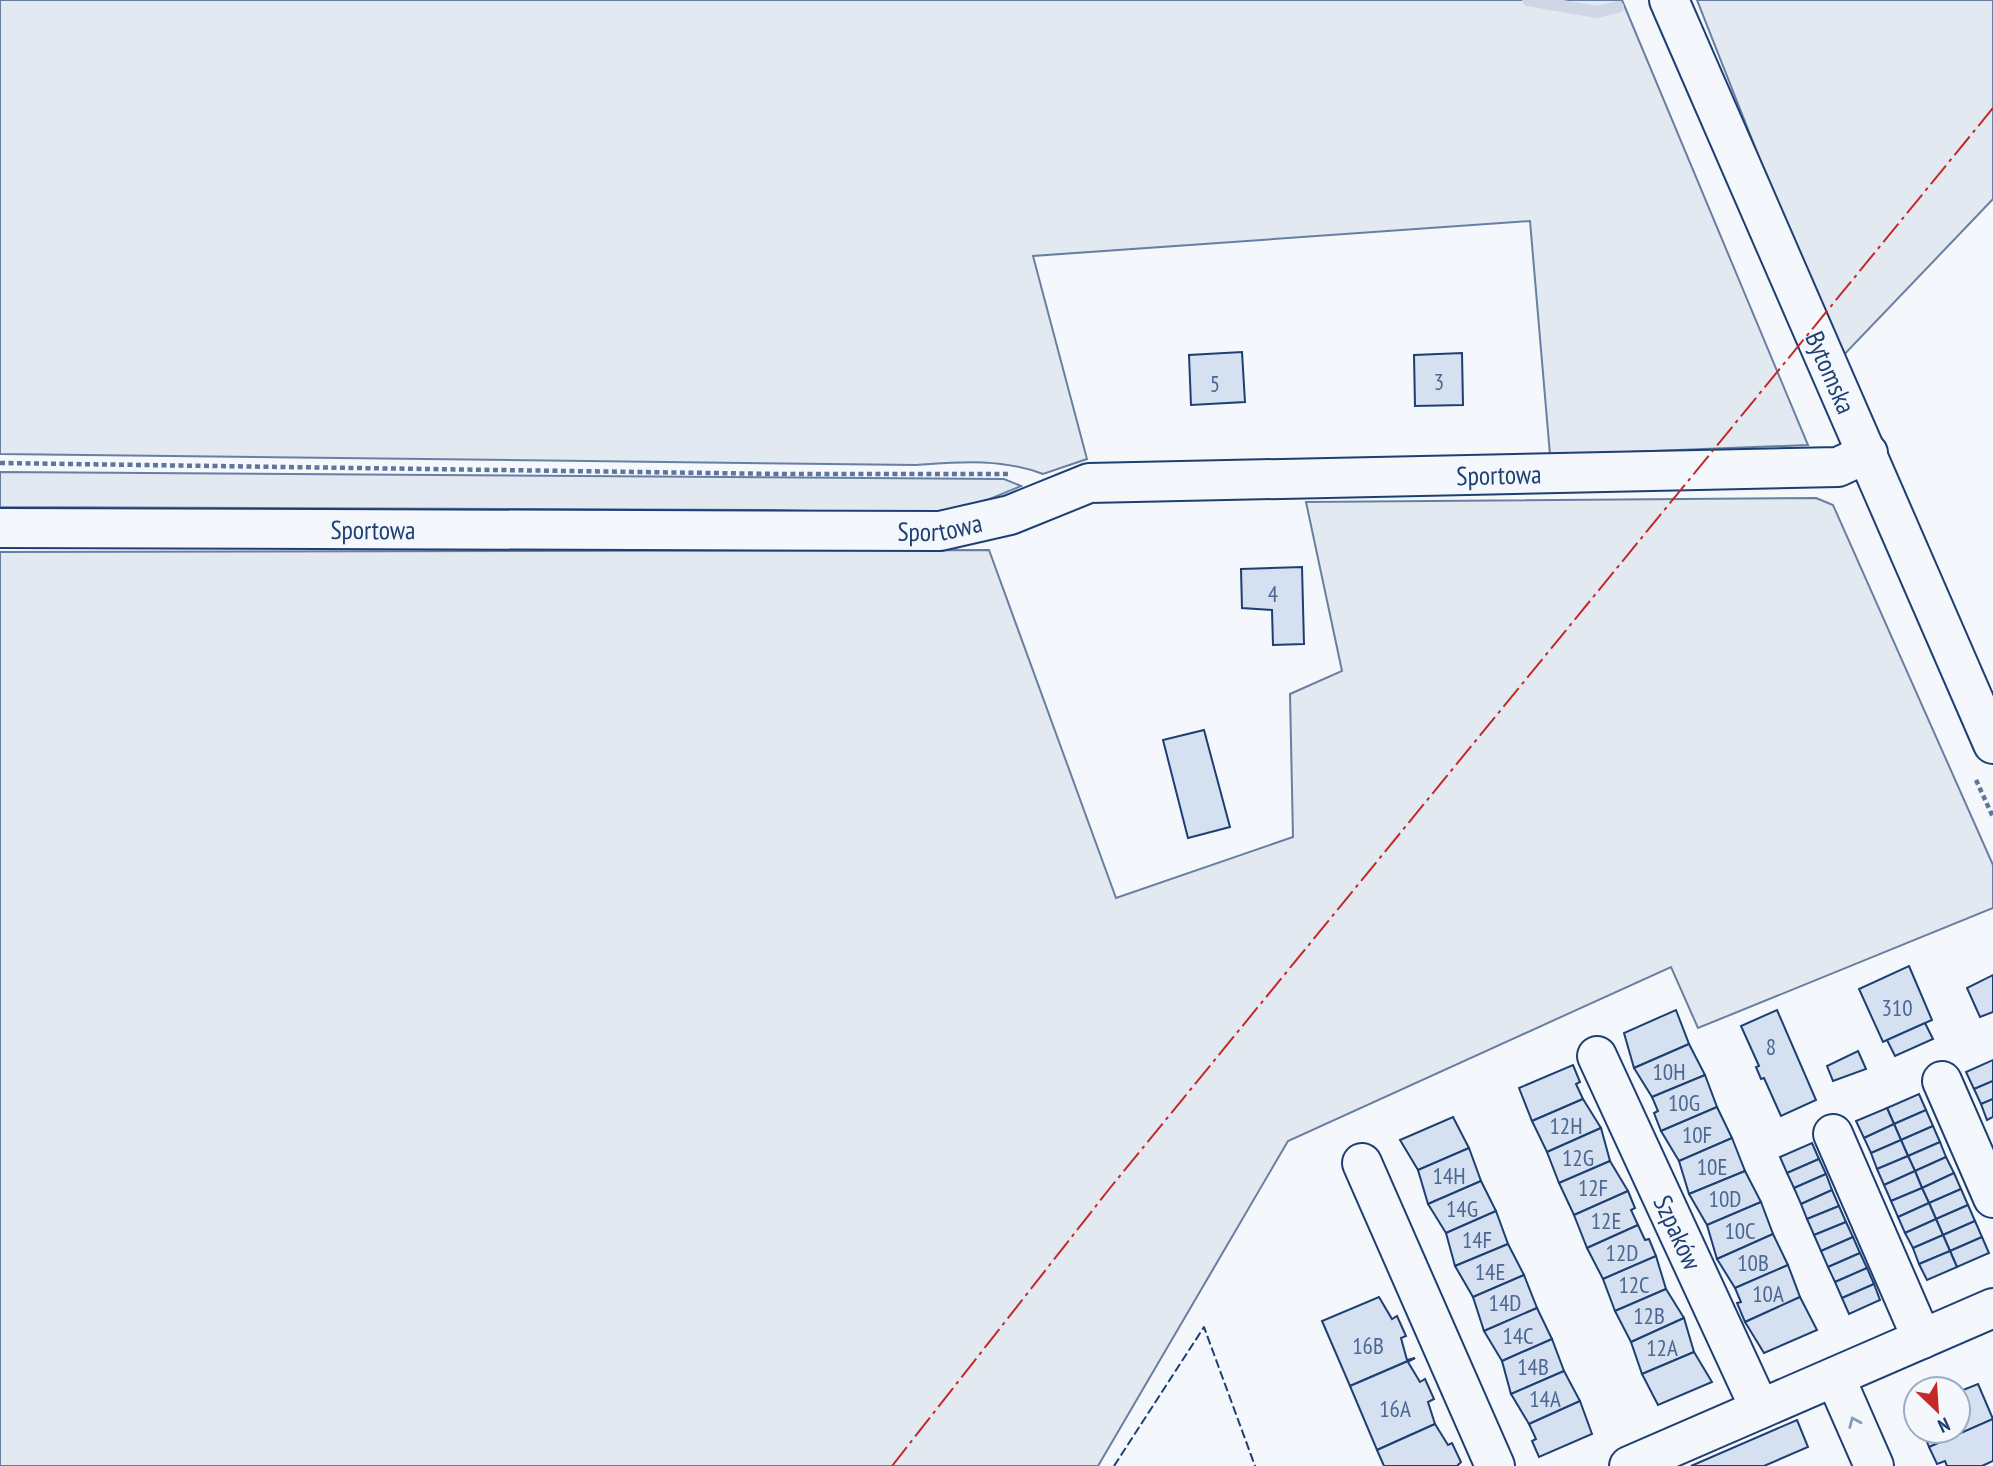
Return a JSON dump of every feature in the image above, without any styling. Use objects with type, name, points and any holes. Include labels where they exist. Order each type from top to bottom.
[{"type":"street","name":"Bytomska","points":[[1669,0],[1993,744]]},
{"type":"street","name":"Sportowa","points":[[0,528],[940,531],[1010,515],[1089,483],[1838,467],[1868,453]]},
{"type":"street","name":"Szpaków","points":[[1597,1056],[1760,1409]]},
{"type":"street","points":[[1942,1081],[1993,1198]]},
{"type":"street","points":[[1833,1134],[1922,1339]]},
{"type":"street","points":[[1362,1163],[1495,1466]]},
{"type":"street","points":[[1629,1466],[1993,1308]]},
{"type":"street","points":[[1835,1377],[1874,1466]]},
{"type":"path","points":[[0,463],[782,474],[1002,472],[1014,475]]},
{"type":"shaded area","points":[[0,0],[1622,0],[1808,445],[1550,455],[1530,221],[1033,256],[1087,459],[1043,474],[1011,465],[980,462],[916,465],[0,454]]},
{"type":"shaded area","points":[[1697,0],[1993,0],[1993,199],[1839,360]]},
{"type":"shaded area","points":[[0,472],[1004,479],[1021,486],[951,515],[773,510],[0,507]]},
{"type":"shaded area","points":[[1816,498],[1833,505],[1993,865],[1993,908],[1698,1028],[1671,967],[1288,1141],[1098,1466],[0,1466],[0,552],[989,550],[1116,898],[1293,837],[1290,694],[1342,671],[1306,502]]},
{"type":"building","points":[[1242,352],[1245,402],[1191,405],[1189,355]]},
{"type":"building","points":[[1462,353],[1463,405],[1415,406],[1414,355]]},
{"type":"building","points":[[1302,567],[1304,644],[1273,645],[1272,610],[1242,608],[1241,569]]},
{"type":"building","points":[[1204,730],[1230,827],[1188,838],[1163,740]]},
{"type":"building","points":[[1909,966],[1932,1020],[1883,1042],[1859,989]]},
{"type":"building","points":[[1993,975],[1993,1012],[1980,1017],[1967,988]]},
{"type":"building","points":[[1676,1010],[1689,1044],[1634,1068],[1624,1033]]},
{"type":"building","points":[[1777,1010],[1816,1100],[1781,1116],[1764,1078],[1761,1079],[1756,1067],[1759,1066],[1741,1026]]},
{"type":"building","points":[[1925,1023],[1933,1039],[1895,1056],[1887,1040]]},
{"type":"building","points":[[1689,1044],[1705,1075],[1652,1097],[1634,1068]]},
{"type":"building","points":[[1858,1051],[1866,1069],[1833,1081],[1827,1066]]},
{"type":"building","points":[[1993,1060],[1993,1081],[1974,1089],[1966,1072]]},
{"type":"building","points":[[1573,1065],[1580,1082],[1576,1084],[1583,1099],[1532,1121],[1519,1088]]},
{"type":"building","points":[[1705,1075],[1717,1107],[1661,1131],[1654,1113],[1658,1111],[1652,1097]]},
{"type":"building","points":[[1993,1081],[1993,1099],[1981,1104],[1974,1089]]},
{"type":"building","points":[[1919,1094],[1926,1110],[1894,1124],[1887,1108]]},
{"type":"building","points":[[1583,1099],[1601,1128],[1547,1152],[1532,1121]]},
{"type":"building","points":[[1993,1099],[1993,1117],[1987,1120],[1981,1104]]},
{"type":"building","points":[[1717,1107],[1732,1138],[1679,1161],[1661,1131]]},
{"type":"building","points":[[1887,1108],[1894,1124],[1864,1138],[1856,1121]]},
{"type":"building","points":[[1926,1110],[1933,1126],[1901,1140],[1894,1124]]},
{"type":"building","points":[[1453,1117],[1469,1148],[1418,1170],[1400,1140]]},
{"type":"building","points":[[1894,1124],[1901,1140],[1871,1153],[1864,1138]]},
{"type":"building","points":[[1933,1126],[1940,1142],[1908,1156],[1901,1140]]},
{"type":"building","points":[[1601,1128],[1610,1161],[1559,1183],[1547,1152]]},
{"type":"building","points":[[1732,1138],[1745,1171],[1689,1194],[1679,1161]]},
{"type":"building","points":[[1901,1140],[1908,1156],[1877,1169],[1871,1153]]},
{"type":"building","points":[[1940,1142],[1946,1157],[1915,1171],[1908,1156]]},
{"type":"building","points":[[1812,1143],[1819,1159],[1787,1173],[1780,1157]]},
{"type":"building","points":[[1469,1148],[1481,1181],[1428,1204],[1418,1170]]},
{"type":"building","points":[[1908,1156],[1915,1171],[1884,1185],[1877,1169]]},
{"type":"building","points":[[1946,1157],[1954,1173],[1922,1188],[1915,1171]]},
{"type":"building","points":[[1819,1159],[1826,1174],[1794,1188],[1787,1173]]},
{"type":"building","points":[[1610,1161],[1628,1191],[1574,1215],[1559,1183]]},
{"type":"building","points":[[1745,1171],[1761,1202],[1707,1225],[1689,1194]]},
{"type":"building","points":[[1915,1171],[1922,1188],[1891,1201],[1884,1185]]},
{"type":"building","points":[[1954,1173],[1961,1189],[1929,1203],[1922,1188]]},
{"type":"building","points":[[1826,1174],[1832,1190],[1801,1204],[1794,1188]]},
{"type":"building","points":[[1481,1181],[1496,1211],[1446,1233],[1428,1204]]},
{"type":"building","points":[[1922,1188],[1929,1203],[1898,1217],[1891,1201]]},
{"type":"building","points":[[1961,1189],[1968,1205],[1936,1219],[1929,1203]]},
{"type":"building","points":[[1832,1190],[1839,1206],[1807,1219],[1801,1204]]},
{"type":"building","points":[[1628,1191],[1635,1208],[1631,1210],[1638,1225],[1587,1248],[1574,1215]]},
{"type":"building","points":[[1761,1202],[1773,1234],[1717,1259],[1707,1225]]},
{"type":"building","points":[[1929,1203],[1936,1219],[1905,1233],[1898,1217]]},
{"type":"building","points":[[1968,1205],[1975,1221],[1943,1235],[1936,1219]]},
{"type":"building","points":[[1839,1206],[1846,1222],[1814,1235],[1807,1219]]},
{"type":"building","points":[[1496,1211],[1508,1244],[1455,1266],[1446,1233]]},
{"type":"building","points":[[1936,1219],[1943,1235],[1913,1248],[1905,1233]]},
{"type":"building","points":[[1975,1221],[1982,1237],[1950,1251],[1943,1235]]},
{"type":"building","points":[[1846,1222],[1853,1237],[1821,1251],[1814,1235]]},
{"type":"building","points":[[1638,1225],[1645,1240],[1649,1239],[1656,1256],[1603,1279],[1587,1248]]},
{"type":"building","points":[[1773,1234],[1788,1265],[1735,1288],[1717,1259]]},
{"type":"building","points":[[1943,1235],[1950,1251],[1919,1264],[1913,1248]]},
{"type":"building","points":[[1853,1237],[1860,1253],[1828,1267],[1821,1251]]},
{"type":"building","points":[[1982,1237],[1989,1253],[1957,1267],[1950,1251]]},
{"type":"building","points":[[1508,1244],[1524,1275],[1473,1297],[1455,1266]]},
{"type":"building","points":[[1950,1251],[1957,1267],[1927,1280],[1919,1264]]},
{"type":"building","points":[[1860,1253],[1867,1268],[1835,1282],[1828,1267]]},
{"type":"building","points":[[1656,1256],[1666,1289],[1615,1311],[1603,1279]]},
{"type":"building","points":[[1788,1265],[1800,1297],[1745,1322],[1737,1303],[1741,1302],[1735,1288]]},
{"type":"building","points":[[1867,1268],[1874,1284],[1842,1298],[1835,1282]]},
{"type":"building","points":[[1524,1275],[1537,1308],[1484,1331],[1473,1297]]},
{"type":"building","points":[[1874,1284],[1880,1300],[1849,1314],[1842,1298]]},
{"type":"building","points":[[1666,1289],[1684,1318],[1631,1342],[1615,1311]]},
{"type":"building","points":[[1379,1297],[1392,1319],[1397,1316],[1406,1336],[1401,1338],[1407,1360],[1415,1358],[1350,1386],[1322,1321]]},
{"type":"building","points":[[1800,1297],[1817,1330],[1764,1353],[1745,1322]]},
{"type":"building","points":[[1537,1308],[1552,1339],[1502,1361],[1484,1331]]},
{"type":"building","points":[[1684,1318],[1694,1352],[1642,1374],[1631,1342]]},
{"type":"building","points":[[1552,1339],[1564,1371],[1511,1394],[1502,1361]]},
{"type":"building","points":[[1694,1352],[1712,1382],[1658,1405],[1642,1374]]},
{"type":"building","points":[[1415,1358],[1408,1362],[1420,1382],[1425,1379],[1434,1399],[1428,1402],[1435,1424],[1377,1450],[1350,1386]]},
{"type":"building","points":[[1564,1371],[1580,1401],[1529,1424],[1511,1394]]},
{"type":"building","points":[[1978,1384],[1993,1419],[1972,1428],[1972,1386]]},
{"type":"building","points":[[1580,1401],[1592,1434],[1539,1457],[1532,1441],[1536,1439],[1529,1424]]},
{"type":"building","points":[[1993,1419],[1993,1461],[1982,1466],[1947,1466],[1945,1461],[1937,1464],[1929,1447],[1972,1445],[1972,1428]]},
{"type":"building","points":[[1797,1420],[1808,1447],[1764,1466],[1691,1466]]},
{"type":"building","points":[[1435,1424],[1448,1445],[1452,1443],[1461,1462],[1457,1466],[1384,1466],[1377,1450]]},
{"type":"waterway","points":[[1528,0],[1597,12],[1618,7]]},
{"type":"fence","points":[[1114,1466],[1204,1327],[1255,1466]]},
{"type":"power","points":[[892,1466],[1110,1188],[1993,108]]}]
